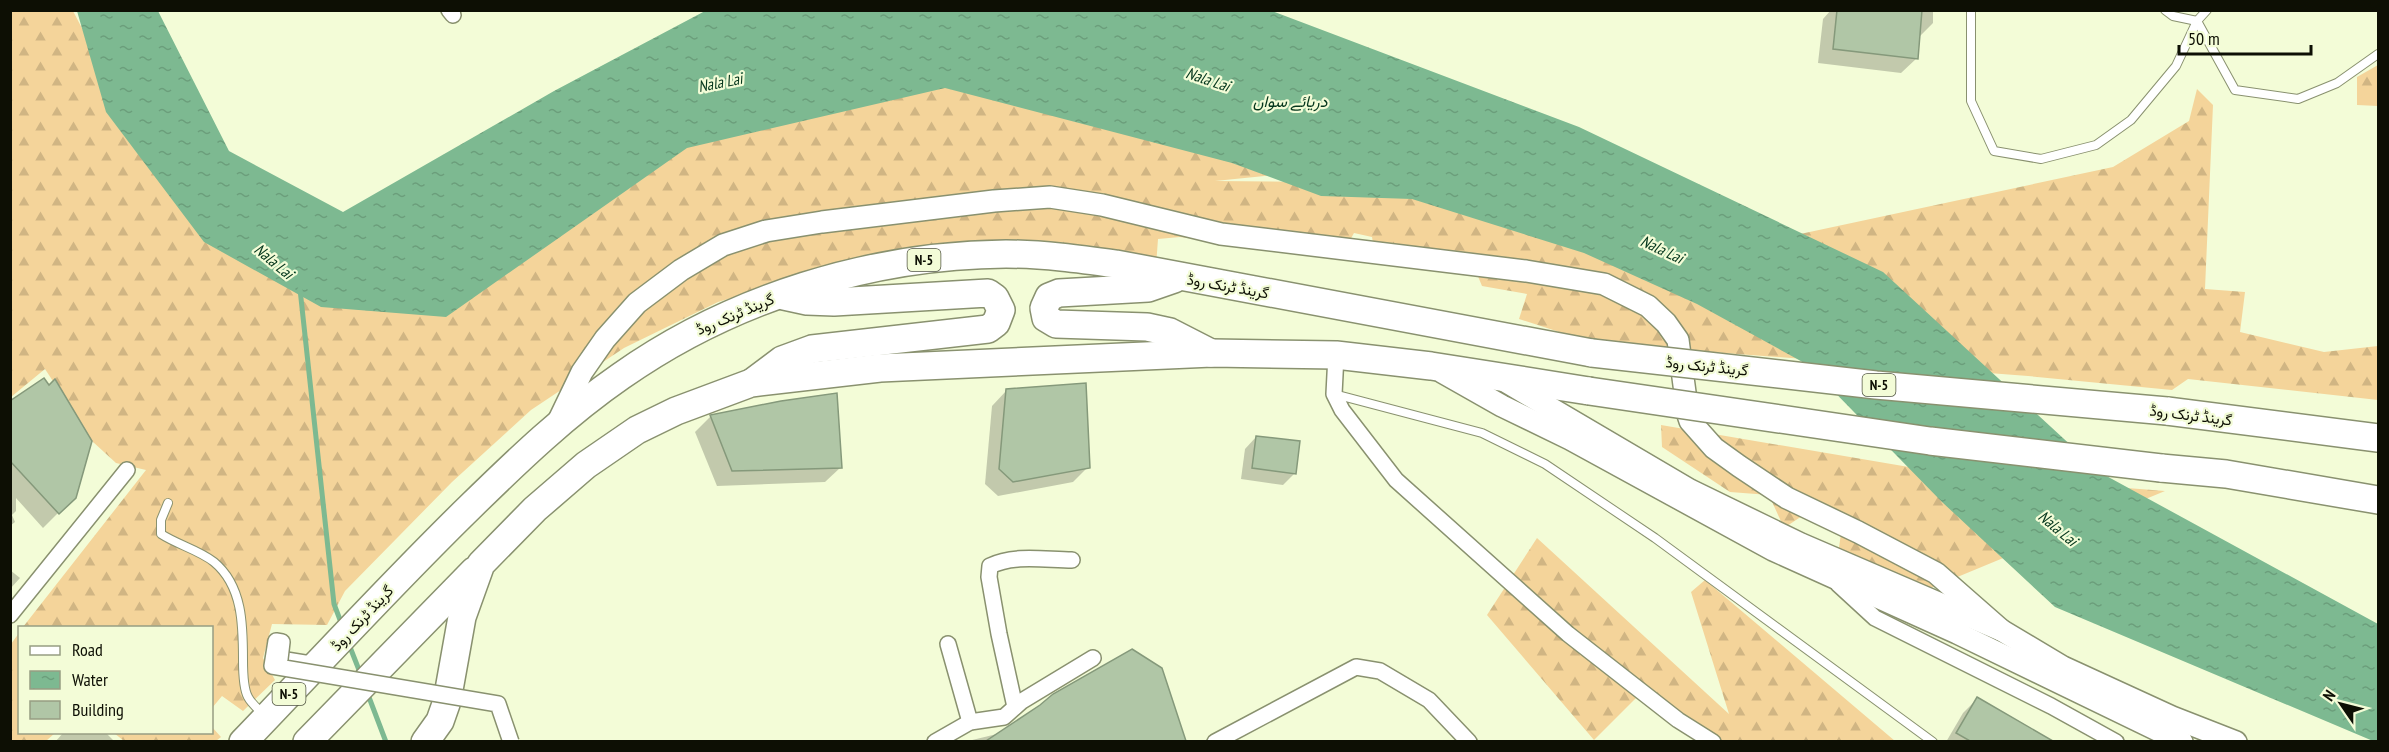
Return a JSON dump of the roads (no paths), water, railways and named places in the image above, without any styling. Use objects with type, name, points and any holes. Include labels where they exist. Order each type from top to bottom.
[{"type":"highway","name":"گرینڈ ٹرنک روڈ","points":[[243,741],[431,545],[557,424],[621,375],[676,340],[727,315],[837,276],[888,265],[947,257],[1007,254],[1060,257],[1116,264],[1592,353],[1876,385],[2167,411],[2379,438]]},
{"type":"highway","points":[[1179,277],[1148,288],[1059,293],[1049,297],[1044,308],[1046,318],[1056,324],[1148,327],[1170,332],[1212,353]]},
{"type":"highway","points":[[751,383],[782,360],[812,349],[988,329],[996,323],[1001,310],[995,298],[988,293],[834,302],[807,301],[780,295]]},
{"type":"highway","points":[[307,741],[536,508],[586,465],[629,436],[676,411],[751,383],[880,368],[1212,353],[1336,355],[1431,366],[1930,441],[2226,474],[2379,500]]},
{"type":"highway","points":[[426,741],[440,721],[447,701],[462,617],[481,564]]},
{"type":"main road","points":[[557,424],[582,372],[604,339],[637,303],[681,270],[723,245],[766,231],[822,222],[994,201],[1050,197],[1102,205],[1221,234],[1526,271],[1604,284],[1648,306],[1666,322],[1678,340],[1688,416],[1714,448],[1787,498],[1936,573],[2001,630]]},
{"type":"main road","points":[[1431,366],[1773,550],[1958,633],[2182,741]]},
{"type":"main road","points":[[1496,376],[1690,490],[1801,544],[2001,630],[2063,667],[2172,717],[2236,741]]},
{"type":"street","points":[[1336,355],[1334,394],[1342,410],[1396,480],[1568,634],[1678,720],[1713,741]]},
{"type":"street","points":[[10,615],[127,470]]},
{"type":"street","points":[[1015,707],[999,634],[989,577],[990,566],[1000,561],[1072,560]]},
{"type":"street","points":[[1829,576],[1875,618],[2116,741]]},
{"type":"street","points":[[326,656],[280,659],[282,642],[276,641],[272,666],[498,704],[511,741]]},
{"type":"street","points":[[948,644],[970,722]]},
{"type":"street","points":[[935,741],[970,722],[1005,717],[1015,707],[1093,658]]},
{"type":"street","points":[[1215,741],[1356,667],[1380,671],[1429,700],[1469,741]]},
{"type":"lane","points":[[1971,10],[1971,101],[1975,111],[1994,151],[2041,159],[2096,145],[2131,120],[2175,66],[2197,21],[2207,10]]},
{"type":"lane","points":[[2165,10],[2173,16],[2197,21],[2235,90],[2298,99],[2337,83],[2379,54]]},
{"type":"lane","points":[[1334,394],[1482,433],[1545,464],[1665,545],[1933,741]]},
{"type":"lane","points":[[168,503],[161,520],[161,534],[213,562],[226,575],[237,594],[243,630],[243,672],[247,696],[266,718]]},
{"type":"water","name":"دریائے سواں","points":[[77,11],[158,11],[229,151],[343,212],[554,91],[705,11],[1272,11],[1579,127],[1883,272],[2101,473],[2378,624],[2378,741],[2373,741],[2055,607],[1942,502],[1808,365],[1697,304],[1584,253],[1412,199],[1321,196],[1232,163],[945,88],[687,148],[446,317],[321,307],[204,242],[106,112]]},
{"type":"waterway","points":[[300,289],[334,604],[342,625]]},
{"type":"waterway","points":[[348,642],[361,675]]},
{"type":"waterway","points":[[367,692],[386,742]]},
{"type":"water label","name":"Nala Lai","points":[[1208,79]]},
{"type":"water label","name":"Nala Lai","points":[[720,82]]},
{"type":"water label","name":"Nala Lai","points":[[1662,249]]},
{"type":"water label","name":"Nala Lai","points":[[274,261]]},
{"type":"water label","name":"Nala Lai","points":[[2058,528]]}]
